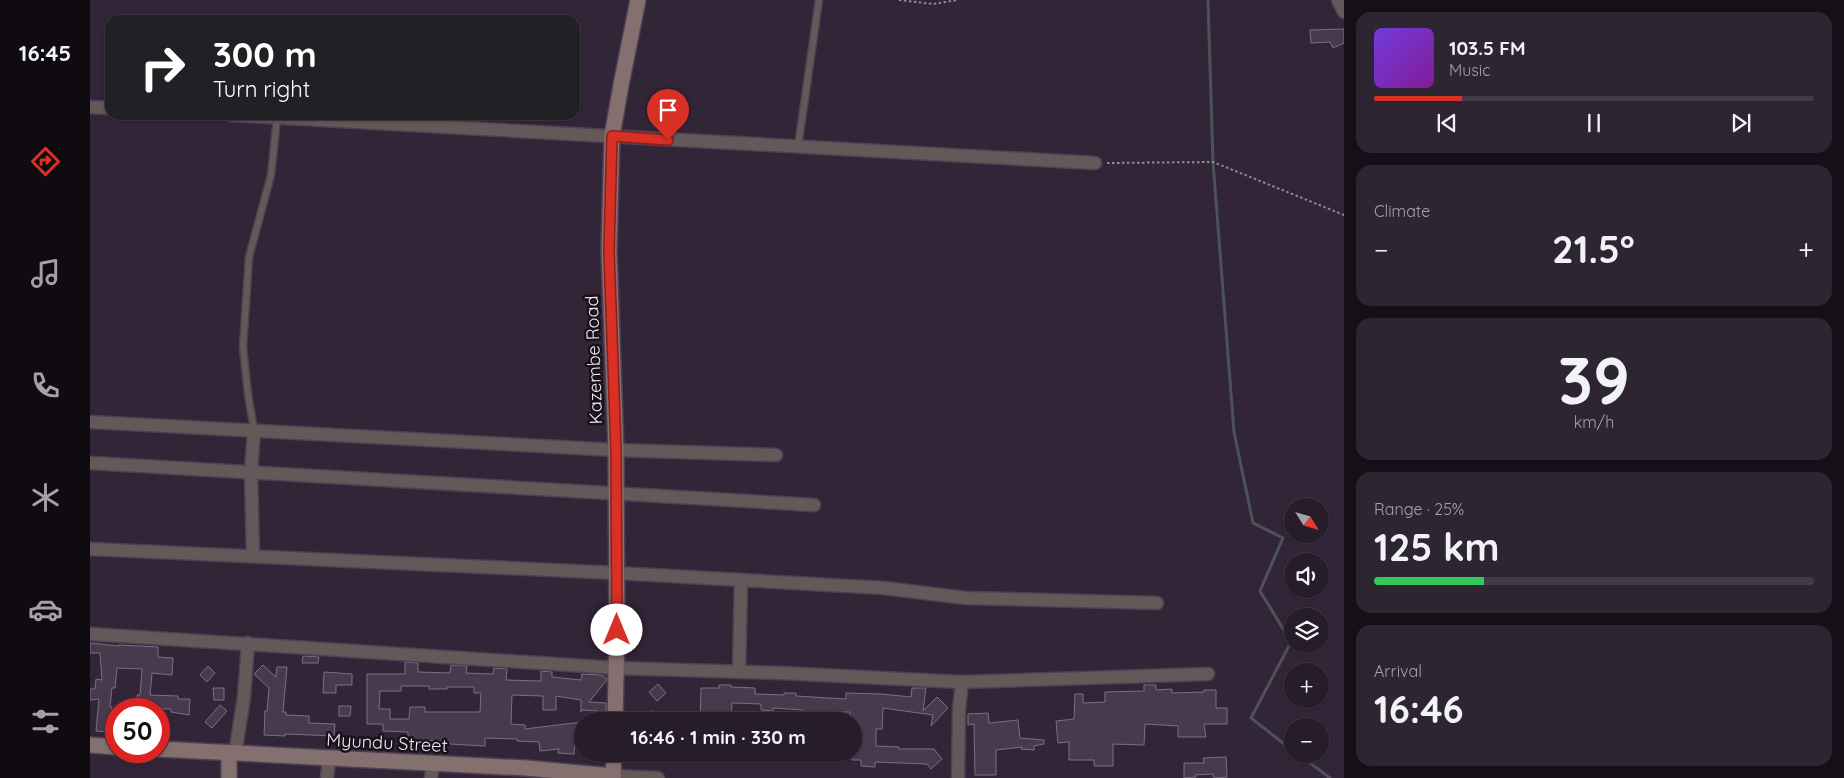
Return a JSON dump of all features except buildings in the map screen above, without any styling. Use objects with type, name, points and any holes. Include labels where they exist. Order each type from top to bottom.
[{"type":"main road","name":"Kazembe Road","points":[[615,712],[616,450],[609,251],[612,136],[622,75],[638,0]]},
{"type":"main road","points":[[90,745],[105,746]]},
{"type":"main road","name":"Myundu Street","points":[[170,750],[329,759],[432,771],[613,777]]},
{"type":"main road","points":[[229,778],[232,754]]},
{"type":"main road","points":[[613,777],[614,762]]},
{"type":"street","points":[[1338,0],[1344,12]]},
{"type":"street","points":[[90,107],[105,108]]},
{"type":"street","points":[[314,120],[1095,163]]},
{"type":"street","points":[[90,422],[616,450],[776,455]]},
{"type":"street","points":[[253,556],[251,472],[254,430]]},
{"type":"street","points":[[90,463],[814,504]]},
{"type":"street","points":[[90,549],[617,573],[884,588],[966,598],[1157,603]]},
{"type":"street","points":[[738,672],[741,581]]},
{"type":"street","points":[[90,634],[616,668],[962,682],[1208,674]]},
{"type":"street","points":[[232,754],[244,697],[248,643]]},
{"type":"street","points":[[958,778],[959,717],[962,682]]},
{"type":"street","points":[[327,778],[329,759]]},
{"type":"street","points":[[613,777],[658,778]]},
{"type":"lane","points":[[798,147],[819,0]]},
{"type":"lane","points":[[254,430],[243,347],[249,257],[272,175],[277,120]]},
{"type":"path","points":[[899,0],[933,4],[958,0]]},
{"type":"path","points":[[1095,163],[1213,162],[1344,215]]},
{"type":"waterway","points":[[1208,0],[1213,162],[1234,432],[1253,523],[1283,538],[1260,591],[1291,642],[1251,718],[1284,744]]},
{"type":"waterway","points":[[1310,763],[1330,778]]},
{"type":"route","points":[[617,630],[616,450],[609,251],[612,136],[668,140]]}]
